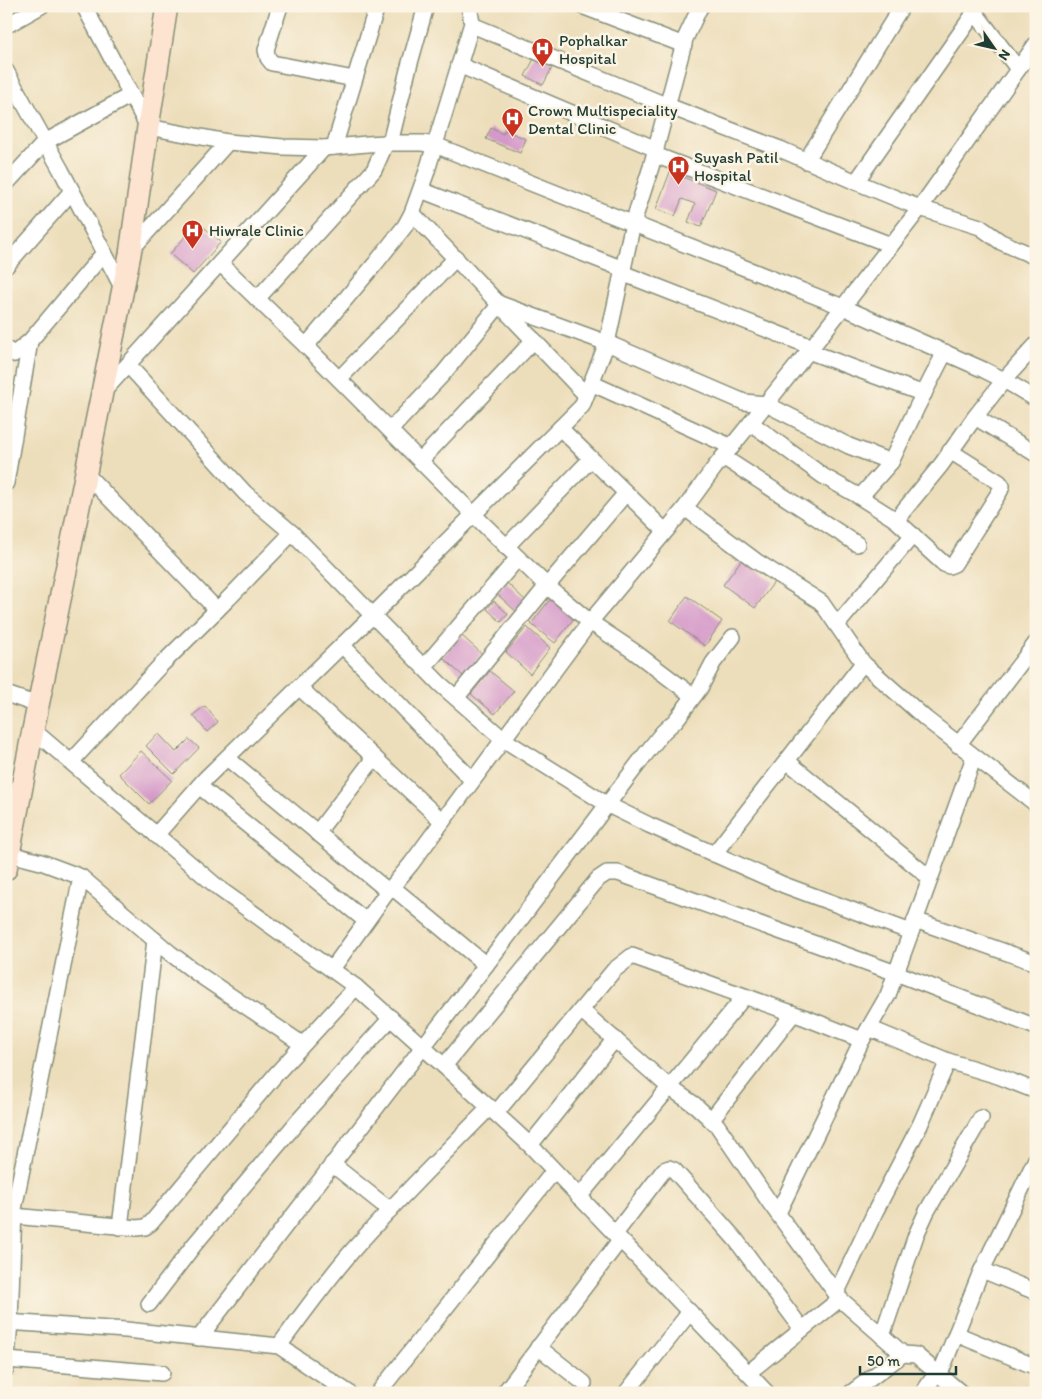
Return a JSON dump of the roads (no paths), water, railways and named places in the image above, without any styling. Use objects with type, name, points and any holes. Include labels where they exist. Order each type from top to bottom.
[{"type":"street","points":[[6,24],[41,6]]},
{"type":"street","points":[[84,6],[148,127]]},
{"type":"street","points":[[167,6],[131,250],[7,858],[40,862],[81,877],[198,974],[302,1044]]},
{"type":"street","points":[[280,6],[266,50],[268,58],[272,63],[354,78]]},
{"type":"street","points":[[103,392],[329,147],[377,6]]},
{"type":"street","points":[[257,299],[374,170],[388,143],[426,6]]},
{"type":"street","points":[[306,346],[375,264],[405,226],[412,213],[421,190],[472,25],[469,6]]},
{"type":"street","points":[[582,6],[684,45]]},
{"type":"street","points":[[806,161],[902,6]]},
{"type":"street","points":[[156,836],[227,758],[582,406],[607,343],[633,223],[656,152],[696,7]]},
{"type":"street","points":[[856,182],[973,9],[1018,69]]},
{"type":"street","points":[[472,25],[920,208],[980,227],[1000,242],[1036,257]]},
{"type":"street","points":[[332,969],[590,622],[685,508],[920,208],[1036,44]]},
{"type":"street","points":[[459,65],[656,152],[891,245]]},
{"type":"street","points":[[6,71],[46,142],[123,289]]},
{"type":"street","points":[[6,184],[46,142],[131,95]]},
{"type":"street","points":[[148,127],[228,142],[282,147],[329,147],[388,143],[435,145],[843,307],[1004,380],[1036,400]]},
{"type":"street","points":[[131,250],[228,142]]},
{"type":"street","points":[[421,190],[924,394]]},
{"type":"street","points":[[6,266],[72,191]]},
{"type":"street","points":[[412,213],[534,340],[589,389],[728,452],[857,544]]},
{"type":"street","points":[[9,355],[30,341],[104,253]]},
{"type":"street","points":[[339,379],[456,258]]},
{"type":"street","points":[[220,264],[306,346],[547,586],[590,622],[632,650],[693,696]]},
{"type":"street","points":[[500,304],[607,343],[744,402],[766,404],[849,446],[891,462]]},
{"type":"street","points":[[390,430],[443,374],[500,304]]},
{"type":"street","points":[[420,460],[534,340]]},
{"type":"street","points":[[6,483],[30,341]]},
{"type":"street","points":[[896,520],[974,417],[1036,345]]},
{"type":"street","points":[[860,497],[891,462],[945,352]]},
{"type":"street","points":[[128,365],[245,493],[292,533],[424,667],[503,739],[608,805],[649,826],[784,884],[1036,963]]},
{"type":"street","points":[[974,417],[1036,454]]},
{"type":"street","points":[[751,424],[823,476],[896,520],[944,564],[949,566],[954,564],[1002,486],[999,482],[950,451]]},
{"type":"street","points":[[560,428],[665,531]]},
{"type":"street","points":[[506,547],[592,459]]},
{"type":"street","points":[[86,474],[217,610]]},
{"type":"street","points":[[456,698],[626,493]]},
{"type":"street","points":[[685,508],[756,561],[821,602],[863,663],[926,719],[1036,804]]},
{"type":"street","points":[[71,762],[159,667],[292,533]]},
{"type":"street","points":[[837,625],[913,535]]},
{"type":"street","points":[[424,667],[518,558]]},
{"type":"street","points":[[198,1338],[486,965],[644,756],[663,732],[676,720],[700,688],[713,663],[733,637]]},
{"type":"street","points":[[958,745],[1036,643]]},
{"type":"street","points":[[342,645],[472,780]]},
{"type":"street","points":[[714,854],[863,663]]},
{"type":"street","points":[[299,687],[442,821]]},
{"type":"street","points":[[6,694],[38,705]]},
{"type":"street","points":[[33,730],[221,890],[356,986],[530,1145],[768,1393]]},
{"type":"street","points":[[778,1213],[865,1034],[888,995],[974,757]]},
{"type":"street","points":[[227,758],[317,832],[486,965]]},
{"type":"street","points":[[317,832],[374,758]]},
{"type":"street","points":[[787,761],[930,878]]},
{"type":"street","points":[[200,786],[366,921]]},
{"type":"street","points":[[444,1066],[598,879],[607,873],[618,873],[896,973],[1036,1027]]},
{"type":"street","points":[[81,877],[12,1211],[7,1365],[162,1373]]},
{"type":"street","points":[[120,1227],[155,940]]},
{"type":"street","points":[[279,1346],[316,1295],[353,1250],[390,1210],[493,1110],[582,1010],[614,970],[632,956],[793,1014],[865,1034],[998,1076],[1036,1091]]},
{"type":"street","points":[[12,1211],[120,1227],[137,1228],[151,1223],[276,1073],[356,986]]},
{"type":"street","points":[[579,1197],[744,997]]},
{"type":"street","points":[[582,1010],[670,1087],[695,1105],[717,1125],[838,1296],[903,1354],[916,1355],[961,1393]]},
{"type":"street","points":[[712,1120],[793,1014]]},
{"type":"street","points":[[149,1304],[194,1245],[293,1127],[391,1018]]},
{"type":"street","points":[[530,1145],[615,1039]]},
{"type":"street","points":[[748,1373],[802,1329],[838,1296],[876,1210],[920,1125],[948,1061]]},
{"type":"street","points":[[882,1336],[916,1235],[931,1203],[981,1118]]},
{"type":"street","points":[[924,1393],[938,1373],[982,1270],[1036,1159]]},
{"type":"street","points":[[332,1164],[390,1210]]},
{"type":"street","points":[[504,1393],[618,1237],[664,1170],[669,1168],[674,1170],[736,1240],[802,1329]]},
{"type":"street","points":[[378,1393],[554,1171]]},
{"type":"street","points":[[982,1270],[1036,1292]]},
{"type":"street","points":[[626,1393],[690,1312]]},
{"type":"street","points":[[8,1322],[126,1330],[279,1346],[346,1392]]},
{"type":"street","points":[[956,1334],[1036,1367]]},
{"type":"street","points":[[538,1347],[584,1383]]},
{"type":"street","points":[[851,1393],[903,1354]]},
{"type":"place","name":"Pophalkar Hospital","points":[[543,68]]},
{"type":"place","name":"Crown Multispeciality Dental Clinic","points":[[512,138]]},
{"type":"place","name":"Suyash Patil Hospital","points":[[678,185]]},
{"type":"place","name":"Hiwrale Clinic","points":[[193,249]]}]
